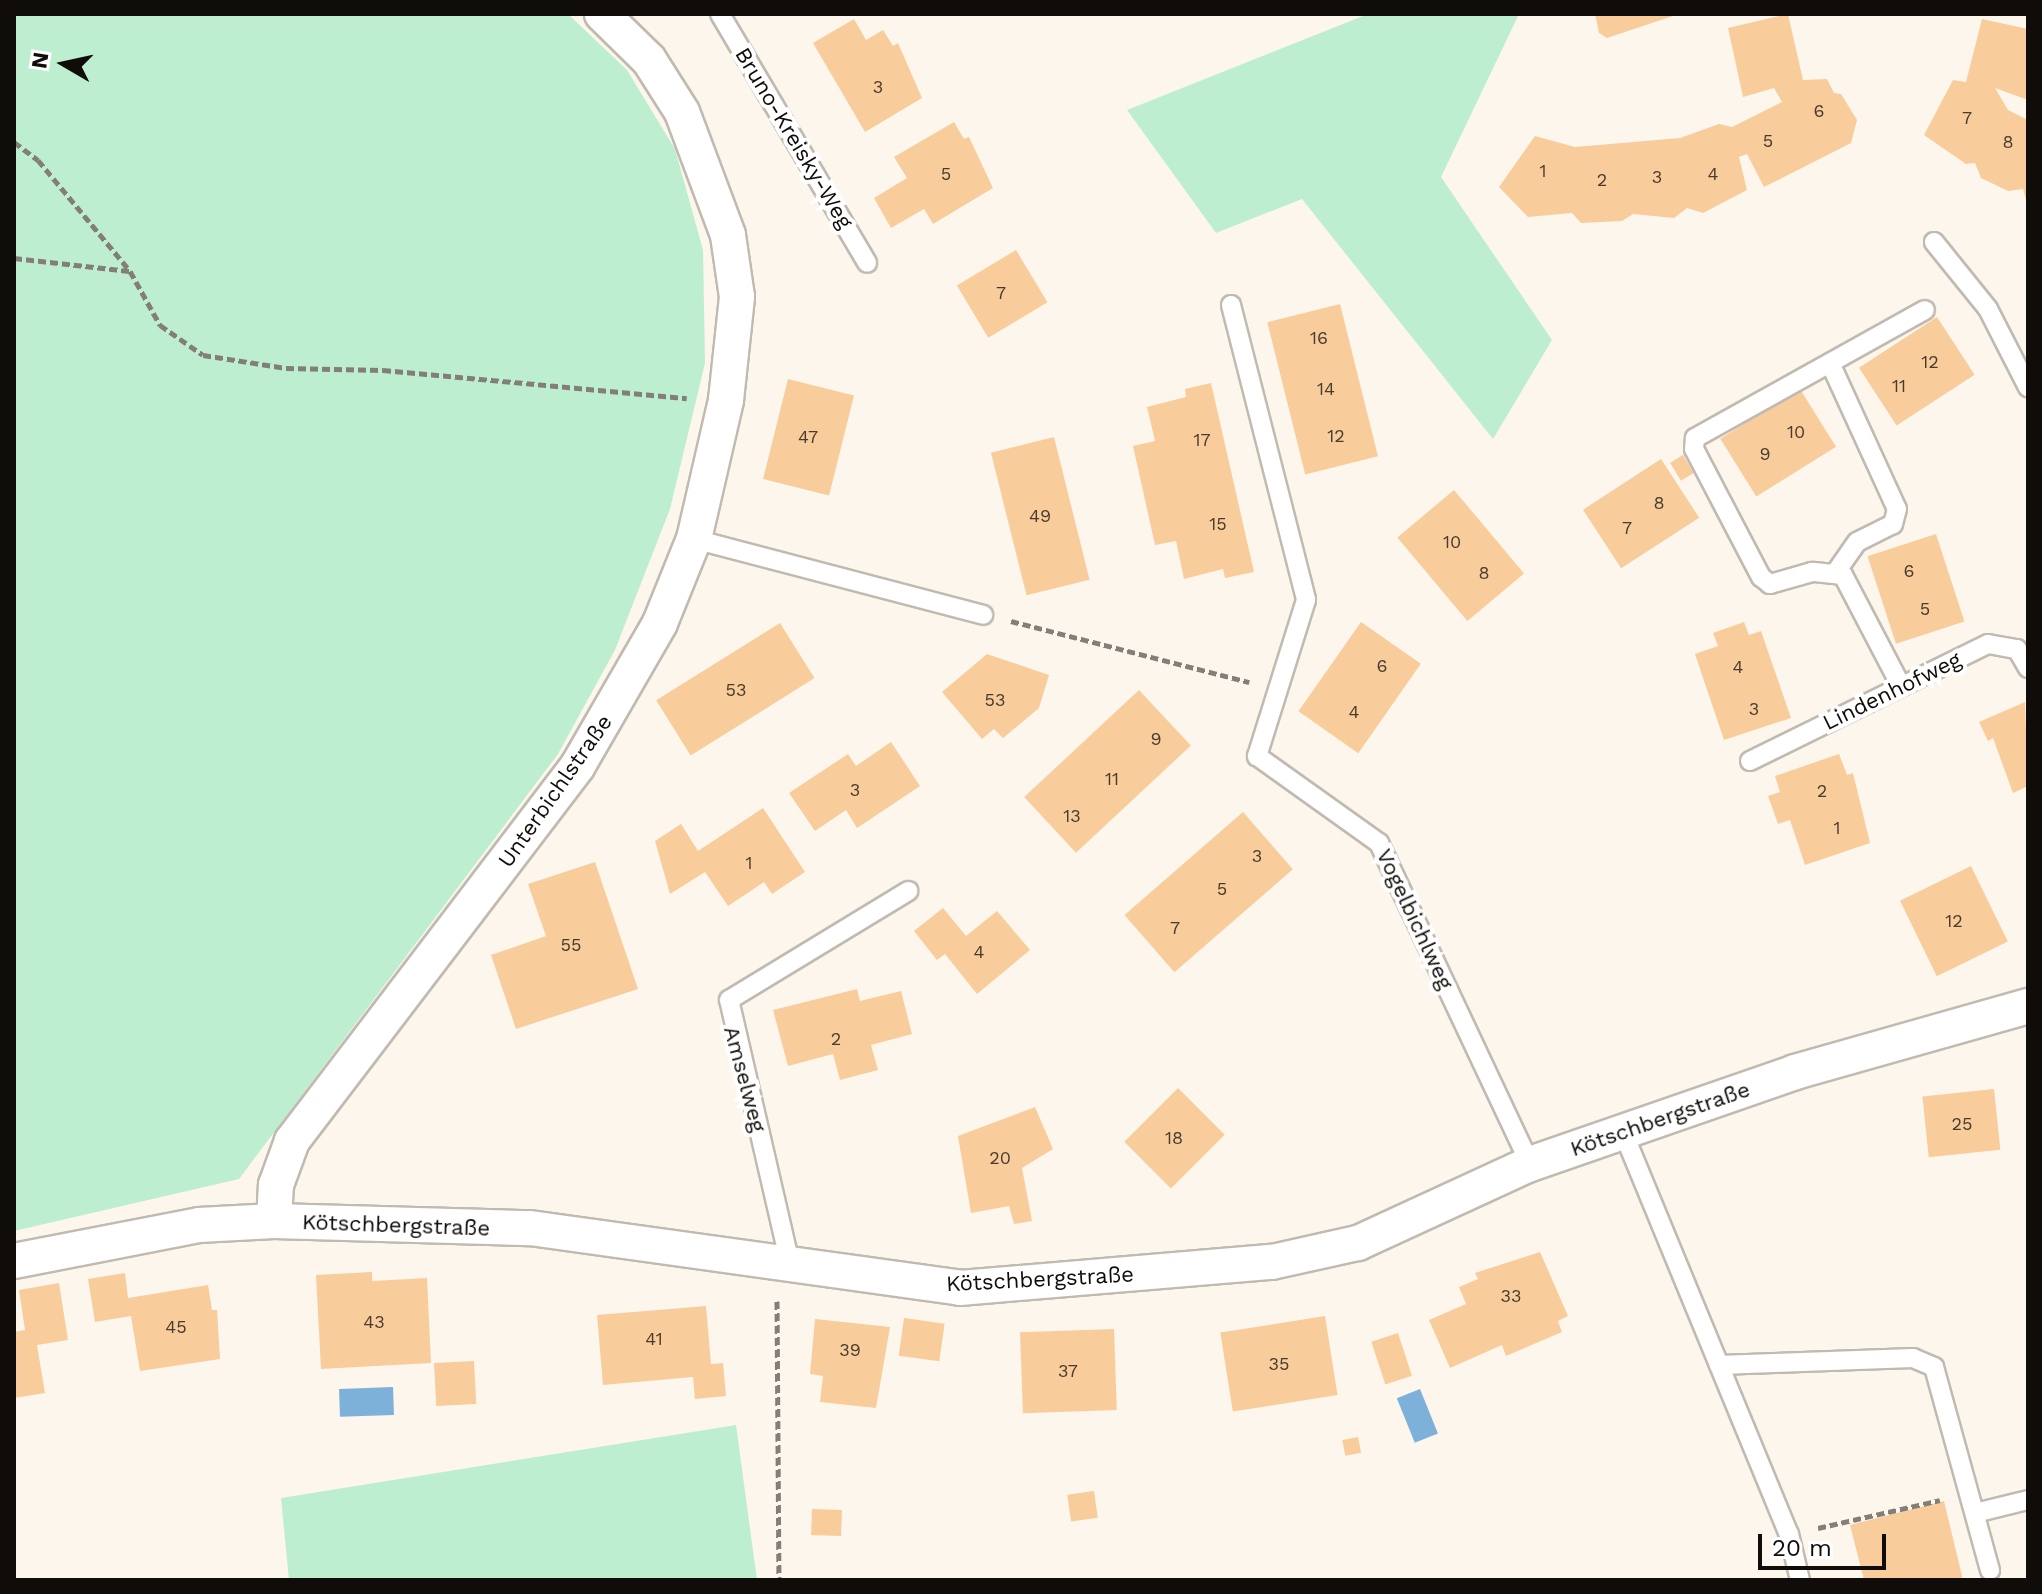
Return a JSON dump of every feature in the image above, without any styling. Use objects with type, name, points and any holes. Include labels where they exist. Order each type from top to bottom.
[{"type":"street","name":"Unterbichlstraße","points":[[274,1221],[276,1185],[292,1141],[577,767],[660,623],[694,539],[726,400],[737,297],[724,221],[682,112],[649,60],[602,14]]},
{"type":"street","name":"Kötschbergstraße","points":[[14,1261],[199,1225],[274,1221],[530,1228],[784,1267],[960,1288],[1272,1262],[1358,1243],[1530,1164],[1795,1072],[2028,1006]]},
{"type":"lane","name":"Bruno-Kreisky-Weg","points":[[720,14],[867,263]]},
{"type":"lane","points":[[1934,242],[1988,309],[2028,387]]},
{"type":"lane","name":"Vogelbichlweg","points":[[1231,305],[1306,600],[1257,756],[1379,843],[1530,1164]]},
{"type":"lane","points":[[1831,365],[1897,509],[1893,524],[1857,542],[1837,571],[1770,584],[1761,577],[1694,449],[1695,438],[1925,310]]},
{"type":"lane","points":[[694,539],[983,615]]},
{"type":"lane","points":[[1837,571],[1901,686]]},
{"type":"lane","name":"Lindenhofweg","points":[[1750,761],[1988,644],[2017,649],[2028,668]]},
{"type":"lane","name":"Amselweg","points":[[784,1267],[729,1000],[908,891]]},
{"type":"lane","points":[[1623,1132],[1789,1534],[1800,1580]]},
{"type":"lane","points":[[1719,1365],[1913,1358],[1934,1367],[1990,1570]]},
{"type":"lane","points":[[1975,1513],[2028,1500]]},
{"type":"path","points":[[14,142],[38,160],[130,271],[160,325],[203,355],[286,368],[383,370],[726,400]]},
{"type":"path","points":[[14,258],[130,271]]},
{"type":"path","points":[[983,615],[1277,690]]},
{"type":"path","points":[[779,1580],[784,1267]]},
{"type":"path","points":[[1789,1534],[1970,1493]]},
{"type":"green space","points":[[14,14],[568,14],[627,70],[675,149],[703,250],[705,363],[670,509],[615,650],[558,754],[239,1179],[14,1231]]},
{"type":"green space","points":[[1368,14],[1519,14],[1441,177],[1552,340],[1493,439],[1302,199],[1216,233],[1127,110]]},
{"type":"green space","points":[[736,1425],[757,1580],[289,1580],[281,1498]]},
{"type":"water","points":[[393,1387],[394,1415],[340,1417],[339,1389]]},
{"type":"water","points":[[1420,1389],[1438,1434],[1415,1443],[1397,1398]]},
{"type":"building","points":[[1595,14],[1673,16],[1607,38],[1599,33]]},
{"type":"building","points":[[1788,14],[1803,80],[1827,79],[1834,93],[1841,94],[1857,120],[1851,143],[1764,187],[1747,154],[1739,157],[1747,190],[1703,213],[1687,208],[1674,218],[1633,214],[1622,221],[1581,223],[1572,213],[1528,217],[1499,187],[1535,136],[1575,147],[1680,138],[1719,124],[1732,127],[1782,102],[1774,88],[1743,97],[1728,28]]},
{"type":"building","points":[[854,19],[866,40],[883,30],[893,46],[898,43],[922,98],[865,132],[813,43]]},
{"type":"building","points":[[1982,19],[2028,29],[2028,100],[1995,88],[2008,110],[2028,120],[2028,207],[2023,189],[2008,191],[1981,178],[1975,163],[1966,164],[1924,135],[1953,80],[1966,82]]},
{"type":"building","points":[[954,122],[964,139],[969,137],[993,188],[933,224],[924,209],[891,228],[874,198],[907,178],[894,157]]},
{"type":"building","points":[[1016,250],[1047,302],[988,338],[957,286]]},
{"type":"building","points":[[1340,304],[1378,456],[1305,474],[1267,322]]},
{"type":"building","points":[[1937,317],[1975,375],[1897,426],[1859,368]]},
{"type":"building","points":[[788,379],[854,395],[829,495],[763,479]]},
{"type":"building","points":[[1211,383],[1254,572],[1225,578],[1223,569],[1184,579],[1176,541],[1155,545],[1133,446],[1155,441],[1147,407],[1186,397],[1185,389]]},
{"type":"building","points":[[1800,389],[1836,447],[1756,496],[1720,439]]},
{"type":"building","points":[[1054,437],[1090,580],[1026,595],[991,453]]},
{"type":"building","points":[[1683,455],[1694,473],[1681,481],[1670,463]]},
{"type":"building","points":[[1661,459],[1699,518],[1621,568],[1583,510]]},
{"type":"building","points":[[1454,490],[1524,573],[1467,621],[1397,538]]},
{"type":"building","points":[[1936,534],[1964,621],[1896,644],[1868,556]]},
{"type":"building","points":[[1361,622],[1421,664],[1358,753],[1298,711]]},
{"type":"building","points":[[1744,622],[1749,635],[1761,631],[1791,718],[1724,740],[1695,654],[1718,646],[1713,633]]},
{"type":"building","points":[[780,623],[814,678],[691,755],[656,700]]},
{"type":"building","points":[[987,654],[1049,675],[1039,708],[1003,738],[994,729],[982,739],[942,692]]},
{"type":"building","points":[[1139,690],[1191,746],[1076,853],[1024,797]]},
{"type":"building","points":[[2025,702],[2028,786],[2013,793],[1993,738],[1988,741],[1979,722]]},
{"type":"building","points":[[891,742],[920,786],[857,828],[846,810],[815,831],[789,793],[848,754],[856,766]]},
{"type":"building","points":[[1839,754],[1847,775],[1853,773],[1870,843],[1805,865],[1790,820],[1778,824],[1768,796],[1780,792],[1775,776]]},
{"type":"building","points":[[763,808],[805,872],[772,894],[764,882],[728,906],[705,872],[670,894],[655,841],[681,824],[698,851]]},
{"type":"building","points":[[1243,812],[1293,869],[1174,972],[1125,915]]},
{"type":"building","points":[[595,862],[638,989],[516,1029],[491,955],[546,936],[528,884]]},
{"type":"building","points":[[1971,866],[2008,941],[1937,976],[1900,901]]},
{"type":"building","points":[[943,908],[966,936],[997,911],[1030,950],[977,994],[945,954],[937,960],[914,931]]},
{"type":"building","points":[[857,989],[860,1001],[901,991],[912,1034],[871,1045],[878,1070],[840,1080],[833,1054],[788,1066],[773,1010]]},
{"type":"building","points":[[1178,1088],[1225,1135],[1171,1188],[1124,1142]]},
{"type":"building","points":[[1994,1089],[2000,1150],[1929,1157],[1922,1097]]},
{"type":"building","points":[[1035,1107],[1053,1149],[1022,1168],[1032,1221],[1014,1224],[1009,1206],[971,1213],[958,1136]]},
{"type":"building","points":[[1540,1252],[1568,1316],[1558,1321],[1562,1332],[1506,1356],[1502,1345],[1450,1368],[1429,1320],[1466,1304],[1459,1287],[1478,1279],[1475,1273]]},
{"type":"building","points":[[372,1272],[372,1281],[427,1278],[431,1363],[321,1369],[316,1275]]},
{"type":"building","points":[[125,1273],[128,1298],[208,1285],[212,1310],[217,1310],[220,1359],[140,1371],[131,1316],[95,1322],[88,1279]]},
{"type":"building","points":[[59,1283],[68,1340],[37,1345],[45,1393],[14,1398],[14,1332],[25,1330],[19,1290]]},
{"type":"building","points":[[706,1306],[711,1364],[723,1363],[726,1396],[695,1399],[693,1377],[603,1385],[597,1315]]},
{"type":"building","points":[[1325,1316],[1338,1395],[1233,1412],[1220,1333]]},
{"type":"building","points":[[904,1318],[945,1324],[939,1361],[899,1356]]},
{"type":"building","points":[[815,1319],[890,1327],[876,1408],[820,1402],[823,1376],[810,1374]]},
{"type":"building","points":[[1114,1329],[1117,1410],[1023,1413],[1020,1332]]},
{"type":"building","points":[[1398,1333],[1412,1376],[1385,1384],[1371,1342]]},
{"type":"building","points":[[474,1361],[476,1404],[436,1406],[434,1363]]},
{"type":"building","points":[[1358,1437],[1361,1453],[1345,1456],[1342,1440]]},
{"type":"building","points":[[1094,1491],[1098,1518],[1071,1521],[1067,1495]]},
{"type":"building","points":[[1944,1501],[1963,1580],[1864,1580],[1850,1525]]},
{"type":"building","points":[[812,1509],[842,1510],[841,1536],[811,1535]]}]
